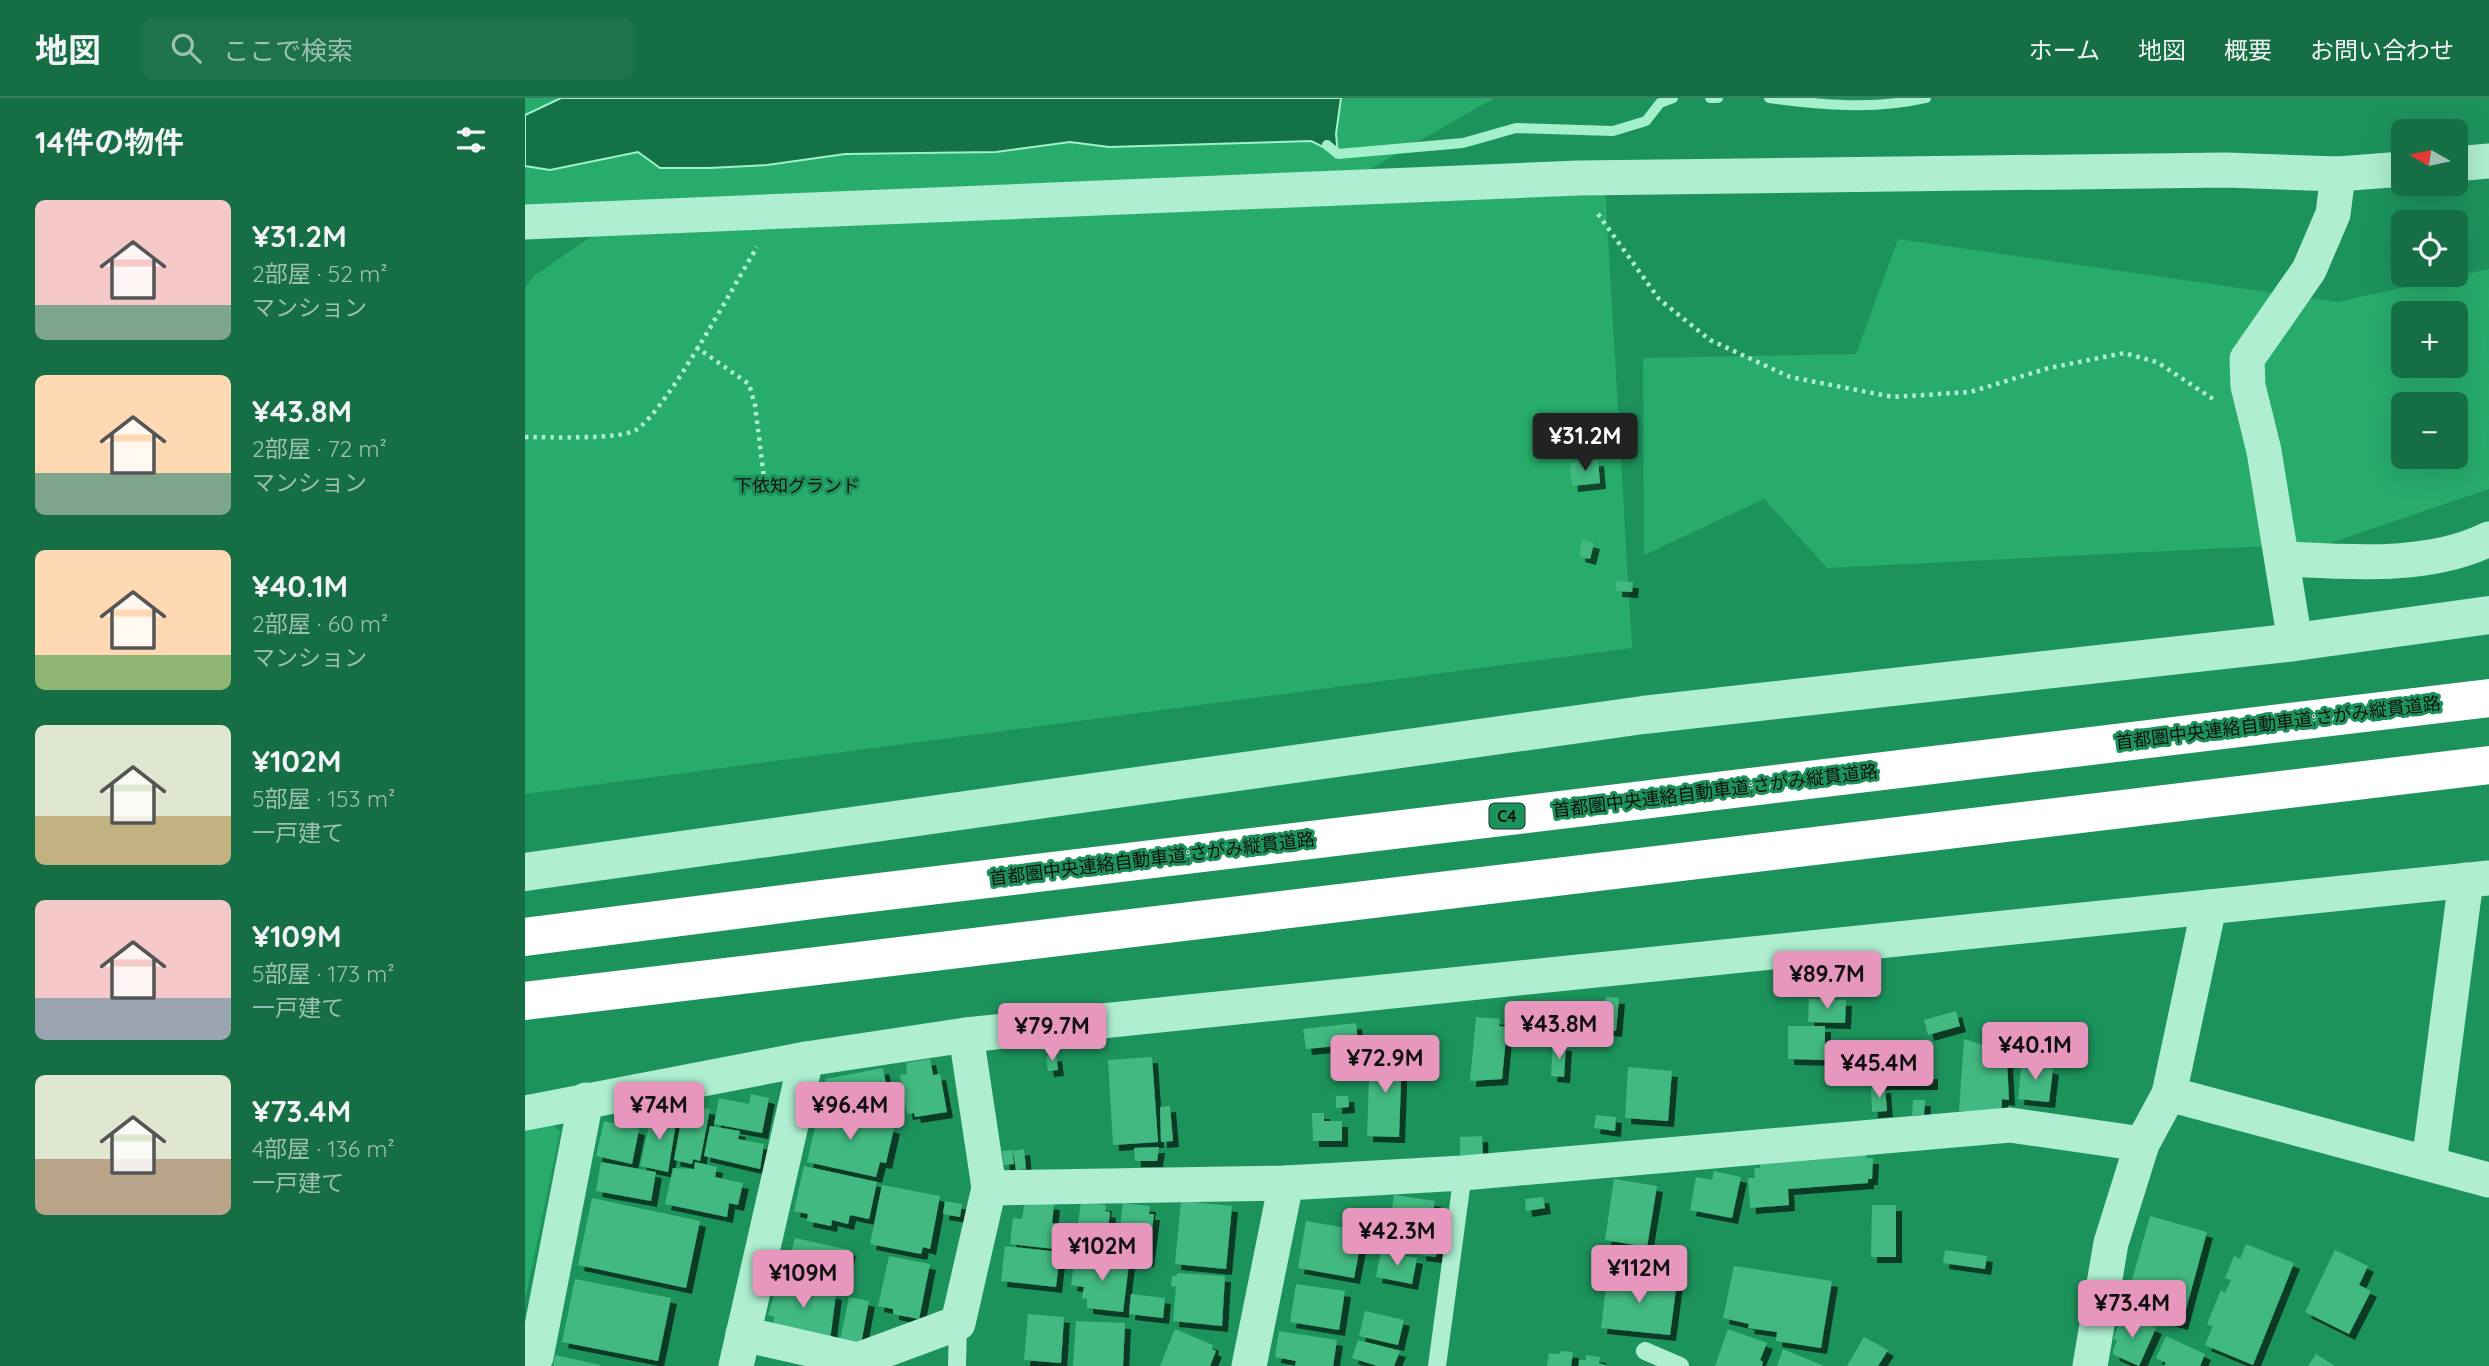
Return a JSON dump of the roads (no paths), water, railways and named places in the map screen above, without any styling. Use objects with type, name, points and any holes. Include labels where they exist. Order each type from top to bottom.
[{"type":"highway","name":"首都圏中央連絡自動車道;さがみ縦貫道路","points":[[525,937],[835,897],[2489,698]]},
{"type":"highway","points":[[525,1001],[2489,765]]},
{"type":"street","points":[[2468,163],[2489,161]]},
{"type":"street","points":[[525,222],[1578,178],[2226,170],[2338,174],[2391,170]]},
{"type":"street","points":[[2295,642],[2284,559],[2254,410],[2247,359],[2309,270],[2333,214],[2338,174]]},
{"type":"street","points":[[2284,559],[2344,562],[2415,559],[2468,549],[2489,539]]},
{"type":"street","points":[[525,873],[1643,715],[2295,642],[2489,615]]},
{"type":"street","points":[[525,1113],[806,1059],[966,1035],[2477,879],[2429,1163]]},
{"type":"street","points":[[2090,1366],[2111,1243],[2142,1144],[2169,1094],[2209,907]]},
{"type":"street","points":[[806,1059],[739,1350],[858,1363],[958,1323],[989,1188],[966,1035]]},
{"type":"street","points":[[2169,1094],[2489,1180]]},
{"type":"street","points":[[525,1364],[536,1357],[586,1101]]},
{"type":"street","points":[[989,1188],[1286,1183],[1463,1173],[2010,1125],[2142,1144]]},
{"type":"street","points":[[1249,1366],[1286,1183]]},
{"type":"lane","points":[[1437,1366],[1463,1173]]},
{"type":"lane","points":[[957,1366],[958,1323]]},
{"type":"lane","points":[[1645,1351],[1680,1366]]},
{"type":"waterway","points":[[1327,145],[1338,154],[1463,143],[1516,128],[1613,131],[1646,121],[1660,103],[1673,98]]},
{"type":"waterway","points":[[1710,98],[1718,98]]},
{"type":"waterway","points":[[1769,98],[1847,105],[1887,104],[1926,98]]},
{"type":"park label","name":"下依知グランド","points":[[797,486]]}]
